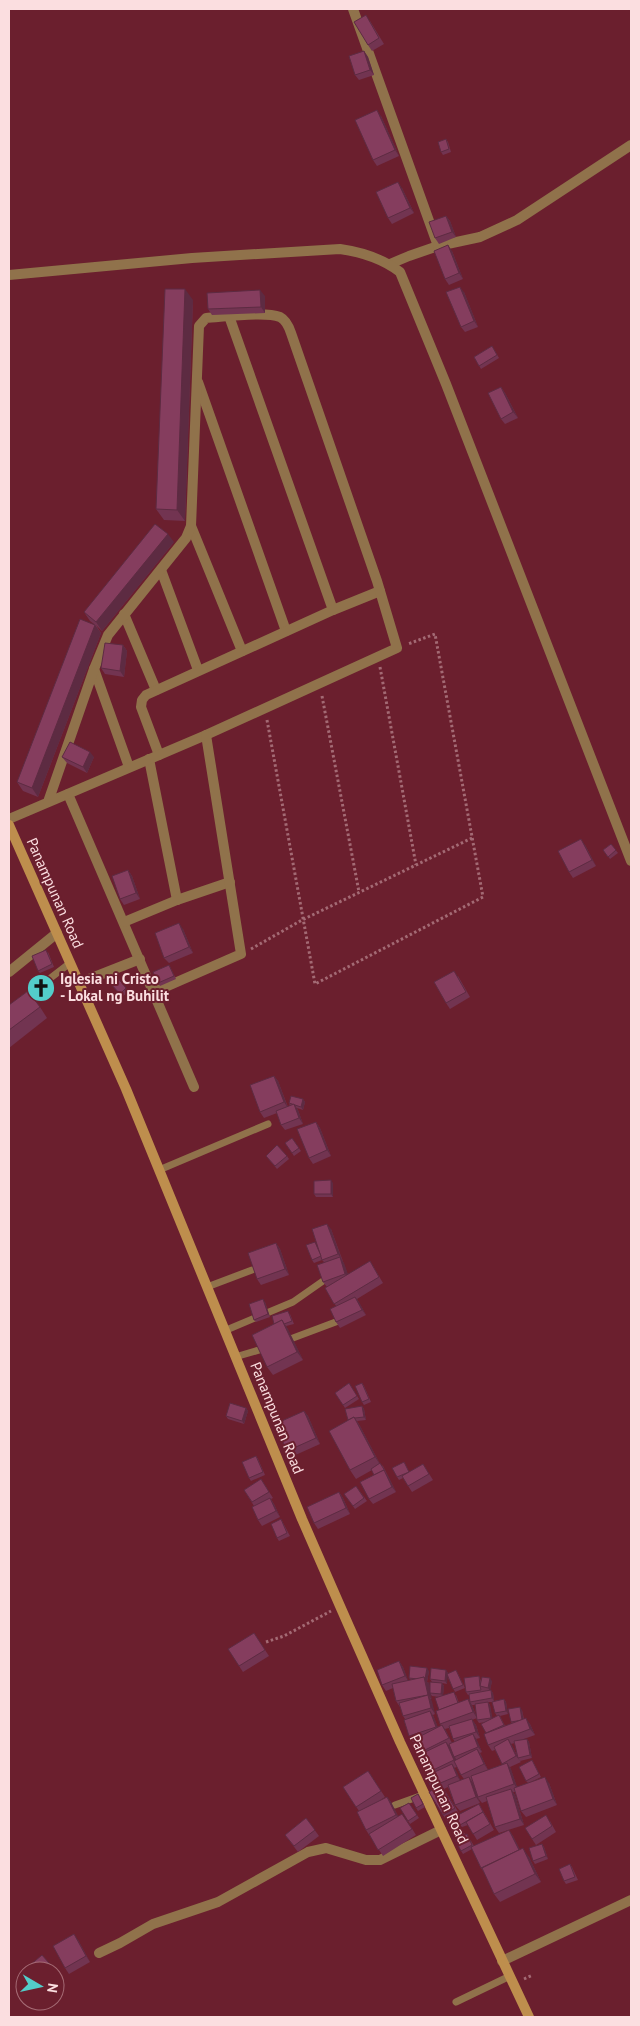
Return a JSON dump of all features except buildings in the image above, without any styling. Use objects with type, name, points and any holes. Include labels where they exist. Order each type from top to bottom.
[{"type":"street","points":[[353,9],[438,246]]},
{"type":"street","points":[[390,264],[438,246],[480,237],[517,220],[631,145]]},
{"type":"street","points":[[9,275],[192,258],[340,249],[353,251],[390,264],[400,272],[446,384],[631,861]]},
{"type":"street","points":[[9,819],[265,709],[397,648],[321,418],[287,322],[281,317],[268,315],[206,318],[199,326],[191,526],[186,538],[108,635],[94,669],[48,802]]},
{"type":"street","points":[[229,316],[333,610]]},
{"type":"street","points":[[196,376],[286,631]]},
{"type":"street","points":[[191,526],[242,651]]},
{"type":"street","points":[[161,570],[198,670]]},
{"type":"street","points":[[177,900],[154,757],[142,700],[146,695],[198,670],[333,610],[380,592]]},
{"type":"street","points":[[124,614],[156,690]]},
{"type":"street","points":[[94,669],[129,768]]},
{"type":"street","points":[[154,992],[241,954],[206,735]]},
{"type":"street","points":[[68,794],[194,1087]]},
{"type":"street","name":"Panampunan Road","points":[[9,825],[159,1170],[235,1357],[306,1517],[340,1606],[502,1961],[530,2017]]},
{"type":"street","points":[[124,922],[177,900],[230,882]]},
{"type":"street","points":[[9,972],[57,933]]},
{"type":"street","points":[[79,983],[140,959]]},
{"type":"street","points":[[99,1952],[120,1943],[154,1924],[218,1902],[308,1852],[326,1848],[366,1860],[380,1860],[442,1830]]},
{"type":"street","points":[[502,1961],[631,1900]]},
{"type":"lane","points":[[9,1010],[70,963]]},
{"type":"lane","points":[[159,1170],[268,1124]]},
{"type":"lane","points":[[206,1287],[252,1270]]},
{"type":"lane","points":[[224,1331],[293,1302],[322,1281]]},
{"type":"lane","points":[[235,1357],[275,1345],[341,1320]]},
{"type":"lane","points":[[394,1805],[425,1794]]},
{"type":"lane","points":[[456,2002],[510,1976]]},
{"type":"path","points":[[265,709],[314,984],[483,897],[435,634],[397,648]]},
{"type":"path","points":[[378,657],[416,865]]},
{"type":"path","points":[[319,683],[359,892]]},
{"type":"path","points":[[241,954],[302,920],[472,838]]},
{"type":"path","points":[[266,1642],[284,1636],[340,1606]]},
{"type":"place","name":"Iglesia ni Cristo - Lokal ng Buhilit","points":[[41,988]]}]
